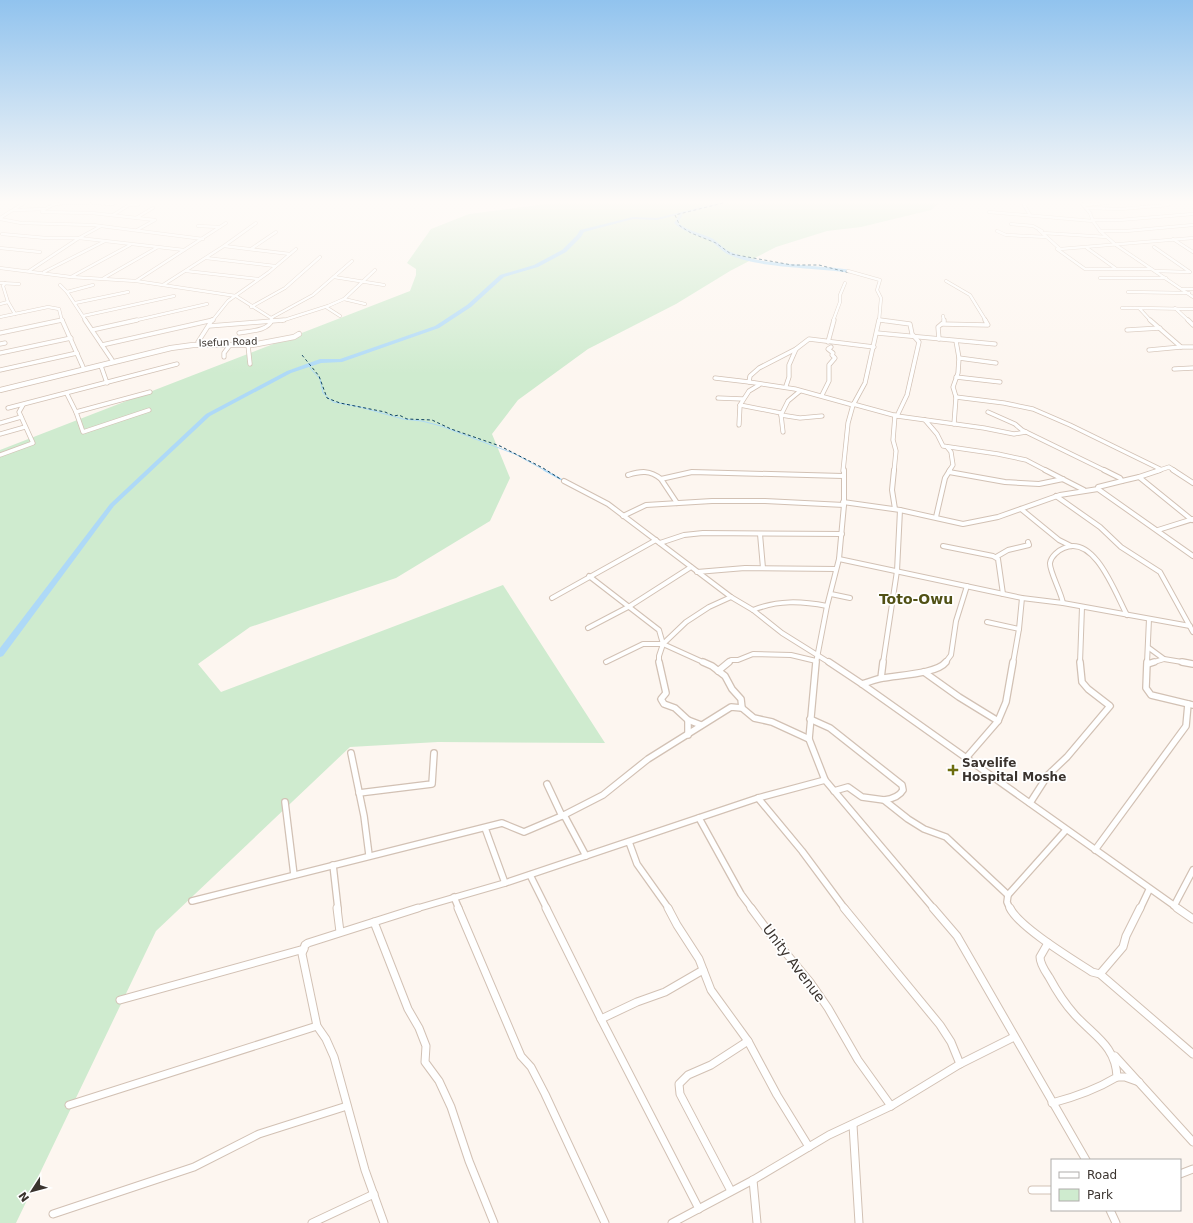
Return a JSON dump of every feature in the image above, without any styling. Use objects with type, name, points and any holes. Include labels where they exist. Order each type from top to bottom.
[{"type":"street","points":[[29,271],[46,260]]},
{"type":"street","points":[[44,272],[68,260]]},
{"type":"street","points":[[71,277],[101,260]]},
{"type":"street","points":[[104,278],[135,260]]},
{"type":"street","points":[[136,281],[168,260]]},
{"type":"street","points":[[163,285],[203,260]]},
{"type":"street","points":[[224,260],[276,266]]},
{"type":"street","points":[[198,342],[228,301],[269,272],[283,260]]},
{"type":"street","points":[[251,307],[285,288],[317,260]]},
{"type":"street","points":[[1072,260],[1083,268],[1192,272]]},
{"type":"street","points":[[1104,260],[1115,268]]},
{"type":"street","points":[[1139,260],[1193,297]]},
{"type":"street","points":[[1174,260],[1192,272]]},
{"type":"street","points":[[209,326],[271,319],[313,295],[352,261]]},
{"type":"street","points":[[0,268],[44,272],[48,274],[71,277],[136,281],[236,296],[271,319],[280,321],[326,307],[344,299],[375,270]]},
{"type":"street","points":[[185,271],[258,279]]},
{"type":"street","points":[[848,271],[880,280],[878,290],[880,298],[880,320],[878,333],[864,383],[853,404],[848,423],[843,476],[842,534],[839,559],[827,606],[817,658],[810,719],[810,739],[825,780],[957,936],[1085,1159]]},
{"type":"street","points":[[334,277],[384,285]]},
{"type":"street","points":[[1100,278],[1166,278]]},
{"type":"street","points":[[942,324],[988,325],[970,295],[946,281]]},
{"type":"street","points":[[0,283],[19,284]]},
{"type":"street","points":[[5,283],[3,286],[8,302],[15,314]]},
{"type":"street","points":[[828,342],[840,302],[840,295],[845,283]]},
{"type":"street","points":[[60,285],[67,292],[112,360]]},
{"type":"street","points":[[67,292],[93,286]]},
{"type":"street","points":[[1182,289],[1193,289]]},
{"type":"street","points":[[75,304],[128,292]]},
{"type":"street","points":[[1128,292],[1188,293]]},
{"type":"street","points":[[83,316],[174,296]]},
{"type":"street","points":[[344,299],[365,304]]},
{"type":"street","points":[[0,304],[8,302]]},
{"type":"street","points":[[92,330],[207,304]]},
{"type":"street","points":[[0,317],[55,307],[59,308],[62,320],[83,368]]},
{"type":"street","points":[[326,307],[340,316]]},
{"type":"street","points":[[1122,308],[1193,309]]},
{"type":"street","points":[[1139,308],[1181,347]]},
{"type":"street","points":[[1174,308],[1193,325]]},
{"type":"street","points":[[939,339],[938,327],[944,322],[943,316]]},
{"type":"street","points":[[239,333],[264,328],[268,326],[271,319]]},
{"type":"street","points":[[0,333],[62,320]]},
{"type":"street","points":[[102,345],[213,320]]},
{"type":"street","points":[[880,320],[910,324],[912,334],[919,342],[908,396],[896,416],[893,440],[895,443],[895,462],[892,492],[897,510],[897,571],[882,678]]},
{"type":"street","points":[[1127,330],[1160,328]]},
{"type":"street","name":"Isefun Road","points":[[0,389],[101,366],[146,353],[177,345],[198,342],[254,342],[294,333],[298,334],[294,337],[248,346],[193,345],[146,353],[112,360],[0,389]]},
{"type":"street","points":[[878,333],[996,344]]},
{"type":"street","points":[[0,353],[71,338]]},
{"type":"street","points":[[749,382],[750,376],[759,368],[796,349],[809,340],[874,347]]},
{"type":"street","points":[[954,424],[956,398],[954,387],[959,358],[956,341]]},
{"type":"street","points":[[0,344],[5,343]]},
{"type":"street","points":[[224,357],[224,353],[230,345]]},
{"type":"street","points":[[248,346],[250,364]]},
{"type":"street","points":[[1149,350],[1193,347]]},
{"type":"street","points":[[822,395],[829,380],[829,365],[835,358],[832,355],[833,353],[828,349],[831,348]]},
{"type":"street","points":[[786,386],[789,377],[789,365],[796,349]]},
{"type":"street","points":[[0,370],[77,352]]},
{"type":"street","points":[[959,358],[996,363]]},
{"type":"street","points":[[8,408],[67,394],[177,364]]},
{"type":"street","points":[[101,366],[107,383]]},
{"type":"street","points":[[1174,369],[1193,368]]},
{"type":"street","points":[[956,377],[1000,382]]},
{"type":"street","points":[[715,378],[749,382],[759,385],[822,395],[896,416],[1014,434],[1026,432]]},
{"type":"street","points":[[739,425],[740,405],[743,399],[749,391],[759,385]]},
{"type":"street","points":[[783,432],[781,414],[793,394],[800,391]]},
{"type":"street","points":[[76,412],[150,392]]},
{"type":"street","points":[[67,394],[76,412],[83,432],[149,410]]},
{"type":"street","points":[[718,398],[743,399]]},
{"type":"street","points":[[956,398],[1004,403],[1033,409],[1077,428],[1160,469]]},
{"type":"street","points":[[0,455],[33,443],[19,412],[23,405]]},
{"type":"street","points":[[740,405],[800,418],[822,416]]},
{"type":"street","points":[[988,412],[1015,424],[1026,432],[1120,478],[1122,481]]},
{"type":"street","points":[[0,423],[21,417]]},
{"type":"street","points":[[925,420],[937,434],[943,446],[1020,459],[1063,478],[1084,490]]},
{"type":"street","points":[[0,434],[25,427]]},
{"type":"street","points":[[936,517],[945,478],[953,465],[950,452],[947,447]]},
{"type":"street","points":[[1098,489],[1098,487],[1103,484],[1139,477],[1166,467],[1171,468],[1193,483]]},
{"type":"street","points":[[628,475],[648,471],[655,472],[678,503]]},
{"type":"street","points":[[661,479],[692,472],[843,476]]},
{"type":"street","points":[[949,472],[1005,482],[1039,484],[1063,478]]},
{"type":"street","points":[[1139,477],[1193,520]]},
{"type":"street","points":[[564,481],[608,504],[731,597],[753,610],[817,658],[862,684],[1030,803],[1149,890],[1193,919]]},
{"type":"street","points":[[623,516],[646,505],[712,501],[765,501],[843,504],[897,510],[936,517],[963,524],[972,523],[1022,509],[1056,496],[1084,490],[1098,489],[1193,556]]},
{"type":"street","points":[[1056,496],[1100,527],[1121,547],[1160,572],[1193,632]]},
{"type":"street","points":[[1022,509],[1059,540],[1071,546]]},
{"type":"street","points":[[1158,530],[1193,520]]},
{"type":"street","points":[[552,598],[589,576],[658,542],[684,535],[703,533],[842,534]]},
{"type":"street","points":[[760,534],[762,549],[760,556],[763,568]]},
{"type":"street","points":[[1059,540],[1061,548]]},
{"type":"street","points":[[943,546],[996,557],[1008,550],[1029,545],[1028,542]]},
{"type":"street","points":[[1063,603],[1059,587],[1049,564],[1051,558],[1061,548],[1080,546],[1087,549],[1099,561],[1126,615]]},
{"type":"street","points":[[996,557],[998,559],[1003,594]]},
{"type":"street","points":[[839,559],[1022,598],[1063,603],[1082,608],[1190,626]]},
{"type":"street","points":[[588,628],[630,606],[691,567]]},
{"type":"street","points":[[696,572],[763,568],[836,569]]},
{"type":"street","points":[[589,576],[630,606],[659,630],[663,644]]},
{"type":"street","points":[[862,684],[882,678],[924,672],[943,666],[950,655],[956,621],[967,586]]},
{"type":"street","points":[[831,594],[850,598]]},
{"type":"street","points":[[700,725],[688,720],[675,708],[662,702],[661,699],[666,693],[658,659],[660,649],[663,644],[686,622],[709,607],[731,597]]},
{"type":"street","points":[[966,758],[998,721],[1006,702],[1019,629],[1022,598]]},
{"type":"street","points":[[753,610],[781,601],[804,602],[827,606]]},
{"type":"street","points":[[1030,803],[1048,775],[1067,757],[1110,706],[1088,689],[1082,682],[1080,658],[1082,645],[1082,608]]},
{"type":"street","points":[[1095,850],[1186,726],[1190,704],[1152,695],[1146,688],[1149,648],[1149,619]]},
{"type":"street","points":[[987,622],[1019,629]]},
{"type":"street","points":[[606,662],[643,644],[663,644],[690,658],[706,662],[725,676],[732,689],[741,699],[742,708]]},
{"type":"street","points":[[1149,648],[1164,659],[1193,664]]},
{"type":"street","points":[[718,671],[731,660],[738,660],[753,654],[791,655],[817,658]]},
{"type":"street","points":[[1148,664],[1164,659]]},
{"type":"street","points":[[924,672],[958,697],[998,721]]},
{"type":"street","points":[[192,901],[370,855],[485,828],[502,822],[508,823],[521,832],[524,832],[563,816],[603,795],[648,759],[688,735],[700,725],[731,707],[742,708],[754,718],[772,722],[810,739]]},
{"type":"street","points":[[810,719],[830,728],[902,785],[904,790],[902,794],[895,798],[884,800],[862,797],[848,787],[834,792]]},
{"type":"street","points":[[688,720],[688,735]]},
{"type":"street","points":[[351,753],[370,855]]},
{"type":"street","points":[[359,793],[432,784],[434,753]]},
{"type":"street","points":[[384,1223],[364,1170],[334,1057],[326,1039],[317,1026],[302,954],[308,943],[454,897],[506,883],[758,798],[825,780]]},
{"type":"street","points":[[547,784],[586,856]]},
{"type":"street","points":[[758,798],[802,851],[852,918],[940,1025],[951,1042],[960,1064]]},
{"type":"street","points":[[884,800],[924,829],[946,837],[1008,895]]},
{"type":"street","points":[[284,802],[294,875]]},
{"type":"street","name":"Unity Avenue","points":[[699,818],[741,894],[828,1008],[855,1054],[891,1106]]},
{"type":"street","points":[[485,828],[506,883]]},
{"type":"street","points":[[1066,830],[1008,895],[1007,902],[1013,915],[1048,943],[1092,972],[1100,974],[1193,1054]]},
{"type":"street","points":[[629,842],[637,864],[669,908],[677,925],[698,959],[711,990],[748,1041],[777,1095],[809,1147]]},
{"type":"street","points":[[333,865],[340,932]]},
{"type":"street","points":[[1174,906],[1193,870]]},
{"type":"street","points":[[530,875],[601,1019],[699,1209]]},
{"type":"street","points":[[1100,974],[1123,947],[1126,936],[1149,890]]},
{"type":"street","points":[[454,897],[521,1056],[531,1067],[546,1094],[605,1223]]},
{"type":"street","points":[[374,922],[408,1009],[419,1028],[426,1046],[425,1062],[439,1081],[451,1107],[469,1161],[494,1223]]},
{"type":"street","points":[[1048,943],[1040,957],[1040,960],[1052,983],[1070,1010],[1091,1029],[1193,1142]]},
{"type":"street","points":[[120,1000],[304,949]]},
{"type":"street","points":[[601,1019],[637,1002],[665,992],[703,970]]},
{"type":"street","points":[[69,1105],[317,1026]]},
{"type":"street","points":[[672,1223],[753,1180],[832,1134],[891,1106],[960,1064],[1014,1037]]},
{"type":"street","points":[[731,1191],[680,1094],[679,1084],[688,1075],[712,1065],[748,1041]]},
{"type":"street","points":[[1110,1050],[1117,1062],[1117,1077]]},
{"type":"street","points":[[1052,1103],[1074,1098],[1117,1077],[1125,1077],[1140,1083]]},
{"type":"street","points":[[53,1214],[194,1167],[259,1134],[347,1106]]},
{"type":"street","points":[[853,1125],[859,1223]]},
{"type":"street","points":[[1181,1174],[1193,1169]]},
{"type":"street","points":[[753,1180],[757,1223]]},
{"type":"street","points":[[1032,1190],[1051,1190]]},
{"type":"street","points":[[312,1223],[374,1194]]},
{"type":"street","points":[[1110,1211],[1116,1223]]},
{"type":"green space","points":[[409,260],[751,260],[676,304],[588,349],[518,400],[492,434],[510,478],[490,521],[396,578],[250,627],[198,664],[221,692],[503,585],[605,743],[438,742],[350,747],[156,931],[16,1223],[0,1223],[0,450],[410,291],[416,275],[416,269],[407,263]]},
{"type":"waterway","points":[[0,654],[112,505],[208,415],[289,372],[320,361],[340,361],[437,327],[469,306],[502,276],[536,266],[547,260]]},
{"type":"waterway","points":[[752,260],[771,264],[848,271]]},
{"type":"waterway","points":[[310,365],[310,368],[320,379],[323,393],[333,402],[360,407],[403,419],[422,421],[441,426],[515,454],[546,471]]},
{"type":"waterway","points":[[544,470],[564,481]]},
{"type":"ferry route","points":[[765,260],[792,265],[819,265],[850,273]]},
{"type":"ferry route","points":[[302,355],[319,376],[327,398],[340,403],[385,412],[394,416],[399,415],[407,419],[432,420],[451,429],[500,446],[543,468],[562,480]]},
{"type":"place","name":"Savelife Hospital Moshe","points":[[953,770]]},
{"type":"district","name":"Toto-Owu","points":[[916,599]]}]
